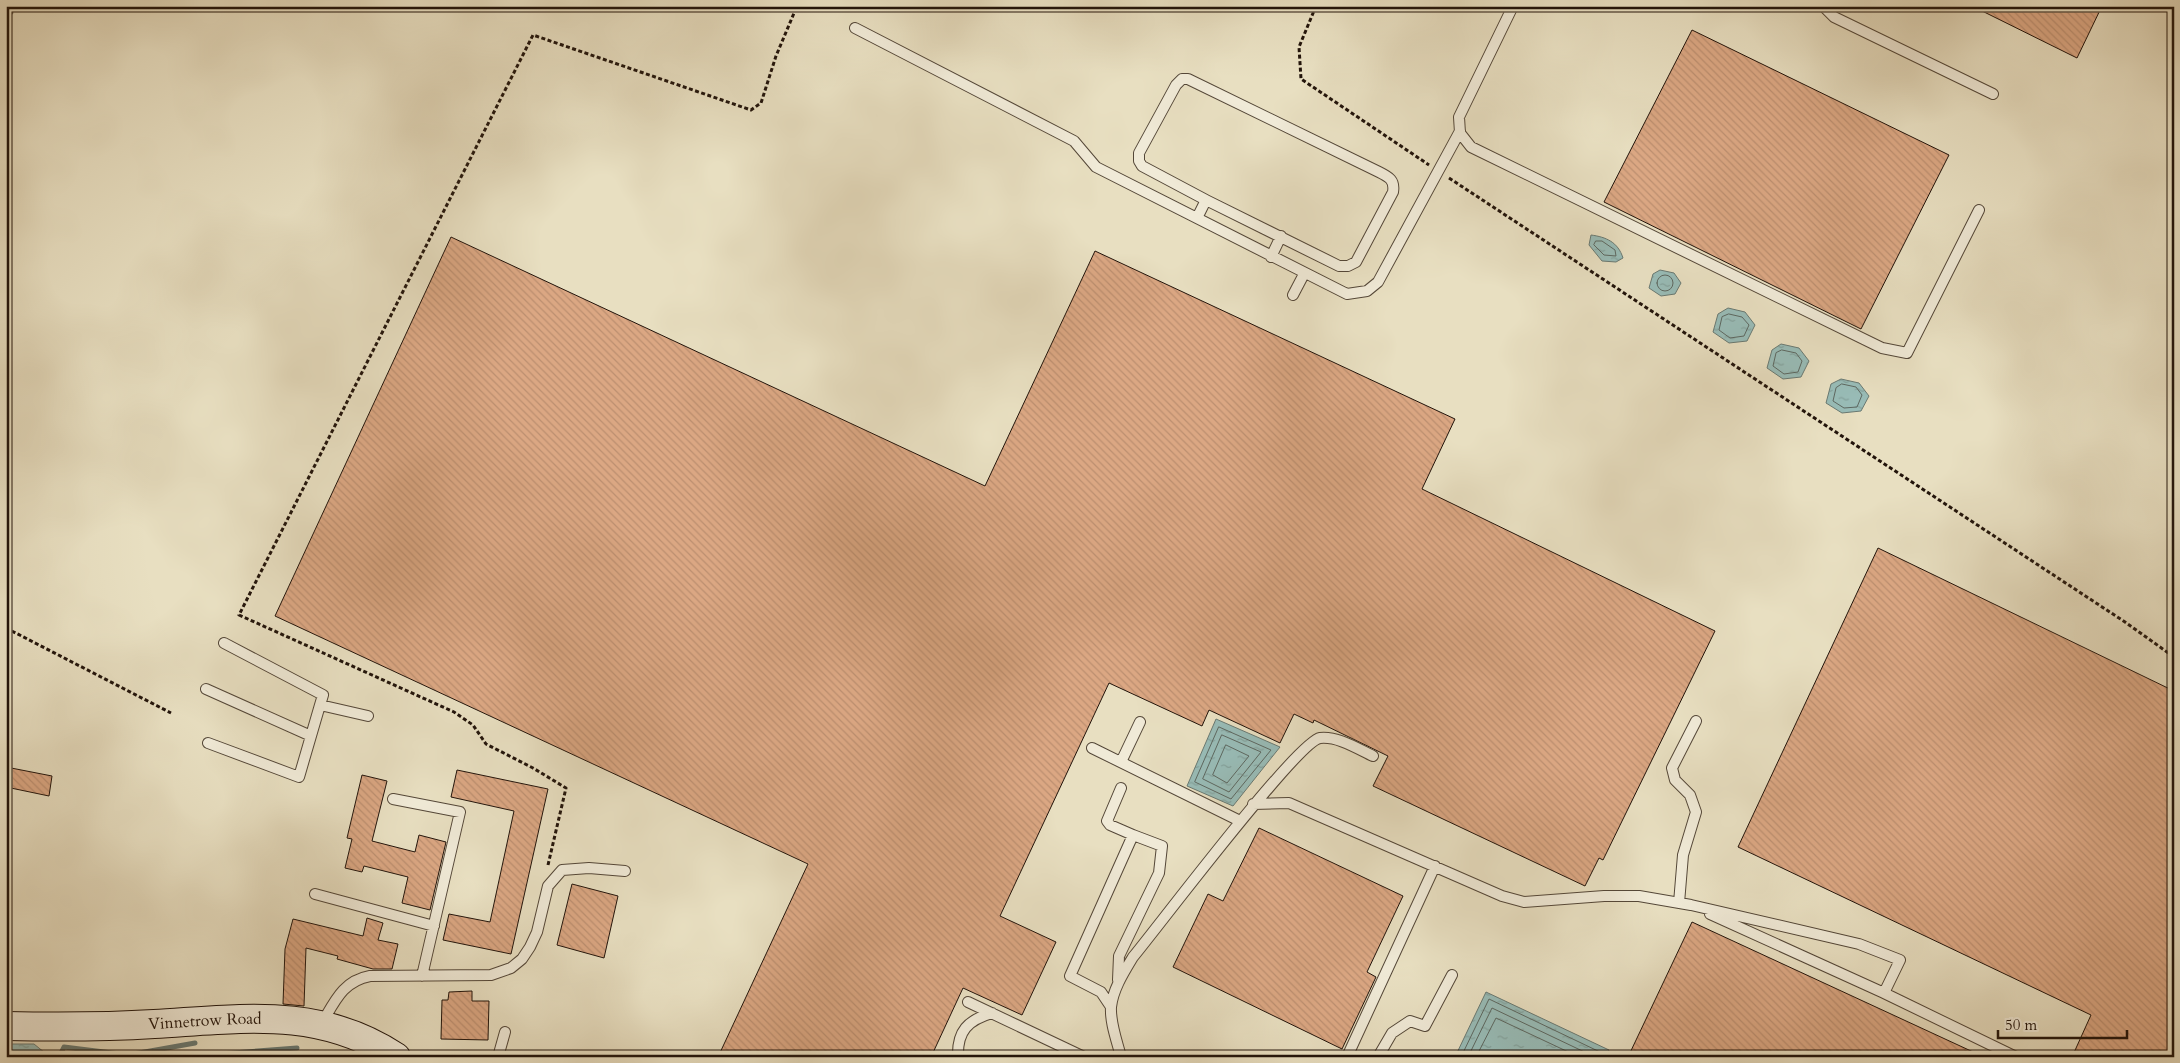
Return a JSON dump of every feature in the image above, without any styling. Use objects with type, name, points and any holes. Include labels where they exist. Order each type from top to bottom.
[{"type":"street","name":"Vinnetrow Road","points":[[6,1026],[78,1027],[280,1018],[322,1024],[360,1038],[396,1057]]},
{"type":"lane","points":[[1513,6],[1459,117],[1460,131],[1471,147],[1882,348],[1907,353],[1979,210]]},
{"type":"lane","points":[[1823,6],[1834,17],[1993,94]]},
{"type":"lane","points":[[855,28],[1074,141],[1096,167],[1304,274],[1347,294],[1361,294],[1378,282],[1460,131]]},
{"type":"lane","points":[[1182,79],[1188,79],[1379,172],[1392,181],[1393,192],[1358,258],[1352,265],[1340,266],[1206,200],[1145,167],[1138,161],[1139,153],[1176,85],[1182,79]]},
{"type":"lane","points":[[1197,218],[1206,200]]},
{"type":"lane","points":[[1271,257],[1281,236]]},
{"type":"lane","points":[[1293,295],[1304,274]]},
{"type":"lane","points":[[208,742],[299,778],[323,694],[224,643]]},
{"type":"lane","points":[[206,689],[311,736]]},
{"type":"lane","points":[[320,706],[368,716]]},
{"type":"lane","points":[[1679,903],[1683,855],[1696,812],[1690,795],[1675,780],[1672,768],[1696,721]]},
{"type":"lane","points":[[1121,762],[1140,722]]},
{"type":"lane","points":[[1121,1057],[1113,1028],[1111,1007],[1118,984],[1133,957],[1253,804],[1303,749],[1318,738],[1334,738],[1373,756]]},
{"type":"lane","points":[[1092,748],[1240,821]]},
{"type":"lane","points":[[1118,984],[1119,956],[1159,873],[1162,846],[1110,826],[1107,821],[1121,788]]},
{"type":"lane","points":[[393,799],[460,812],[422,976]]},
{"type":"lane","points":[[1253,804],[1289,803],[1502,896],[1524,902],[1604,896],[1640,896],[1691,905],[1860,944],[1900,960],[1884,993]]},
{"type":"lane","points":[[1111,1007],[1101,992],[1070,976],[1133,835]]},
{"type":"lane","points":[[1347,1057],[1435,866]]},
{"type":"lane","points":[[322,1024],[336,999],[347,986],[358,978],[491,975],[511,968],[522,959],[530,947],[537,932],[548,886],[562,870],[589,868],[626,871]]},
{"type":"lane","points":[[315,894],[434,926]]},
{"type":"lane","points":[[1691,905],[1884,993],[2016,1057]]},
{"type":"lane","points":[[1378,1057],[1392,1033],[1410,1021],[1425,1026],[1452,975]]},
{"type":"lane","points":[[968,1002],[1084,1057]]},
{"type":"lane","points":[[958,1057],[958,1045],[966,1025],[992,1013]]},
{"type":"lane","points":[[498,1057],[505,1032]]},
{"type":"path","points":[[6,20],[17,6]]},
{"type":"path","points":[[547,872],[566,788],[533,768],[486,744],[473,725],[454,712],[239,615],[533,35],[751,110],[762,103],[776,56],[797,6]]},
{"type":"path","points":[[1316,6],[1299,47],[1301,79],[2125,622],[2174,657]]},
{"type":"path","points":[[6,628],[171,713]]},
{"type":"water","points":[[1591,235],[1611,241],[1621,252],[1623,258],[1616,262],[1602,261],[1589,245]]},
{"type":"water","points":[[1660,270],[1674,273],[1681,283],[1675,294],[1661,296],[1649,288],[1653,274]]},
{"type":"water","points":[[1728,308],[1745,312],[1755,325],[1747,341],[1729,343],[1713,332],[1718,314]]},
{"type":"water","points":[[1781,344],[1799,348],[1809,361],[1801,377],[1783,379],[1767,368],[1772,350]]},
{"type":"water","points":[[1841,379],[1859,383],[1869,396],[1861,411],[1842,413],[1826,403],[1831,384]]},
{"type":"water","points":[[1216,719],[1280,747],[1233,806],[1187,786]]},
{"type":"water","points":[[1486,992],[1609,1050],[1606,1057],[1455,1057]]},
{"type":"water","points":[[6,1044],[34,1044],[50,1057],[6,1057]]},
{"type":"building","points":[[1972,6],[2102,6],[2077,58]]},
{"type":"building","points":[[1692,30],[1949,155],[1861,329],[1604,202]]},
{"type":"building","points":[[451,237],[985,486],[1095,251],[1455,419],[1422,489],[1715,631],[1603,860],[1599,858],[1585,886],[1373,786],[1388,756],[1314,720],[1313,723],[1294,714],[1280,743],[1209,710],[1202,726],[1109,683],[1000,916],[1056,942],[1022,1015],[963,988],[931,1057],[718,1057],[808,864],[275,616]]},
{"type":"building","points":[[1878,548],[2174,691],[2174,1057],[2072,1057],[2091,1015],[1738,847]]},
{"type":"building","points":[[6,767],[52,776],[49,796],[6,787]]},
{"type":"building","points":[[457,770],[548,789],[511,954],[443,940],[449,914],[490,922],[514,811],[451,797]]},
{"type":"building","points":[[362,775],[387,781],[372,841],[415,852],[419,835],[446,842],[430,910],[402,903],[408,877],[364,866],[362,872],[345,868],[352,839],[347,838]]},
{"type":"building","points":[[1259,828],[1403,896],[1367,972],[1376,977],[1342,1049],[1173,967],[1208,894],[1223,901]]},
{"type":"building","points":[[572,884],[618,896],[604,958],[557,945]]},
{"type":"building","points":[[367,918],[383,923],[378,940],[398,944],[392,969],[373,969],[337,959],[338,956],[306,948],[304,1006],[283,1004],[285,949],[293,919],[363,936]]},
{"type":"building","points":[[1692,922],[1984,1057],[1628,1057]]},
{"type":"building","points":[[472,991],[472,1001],[489,1001],[488,1040],[441,1039],[442,1000],[448,1000],[449,992]]},
{"type":"waterway","points":[[59,1057],[64,1047],[128,1055],[195,1043]]},
{"type":"waterway","points":[[181,1057],[297,1048]]}]
